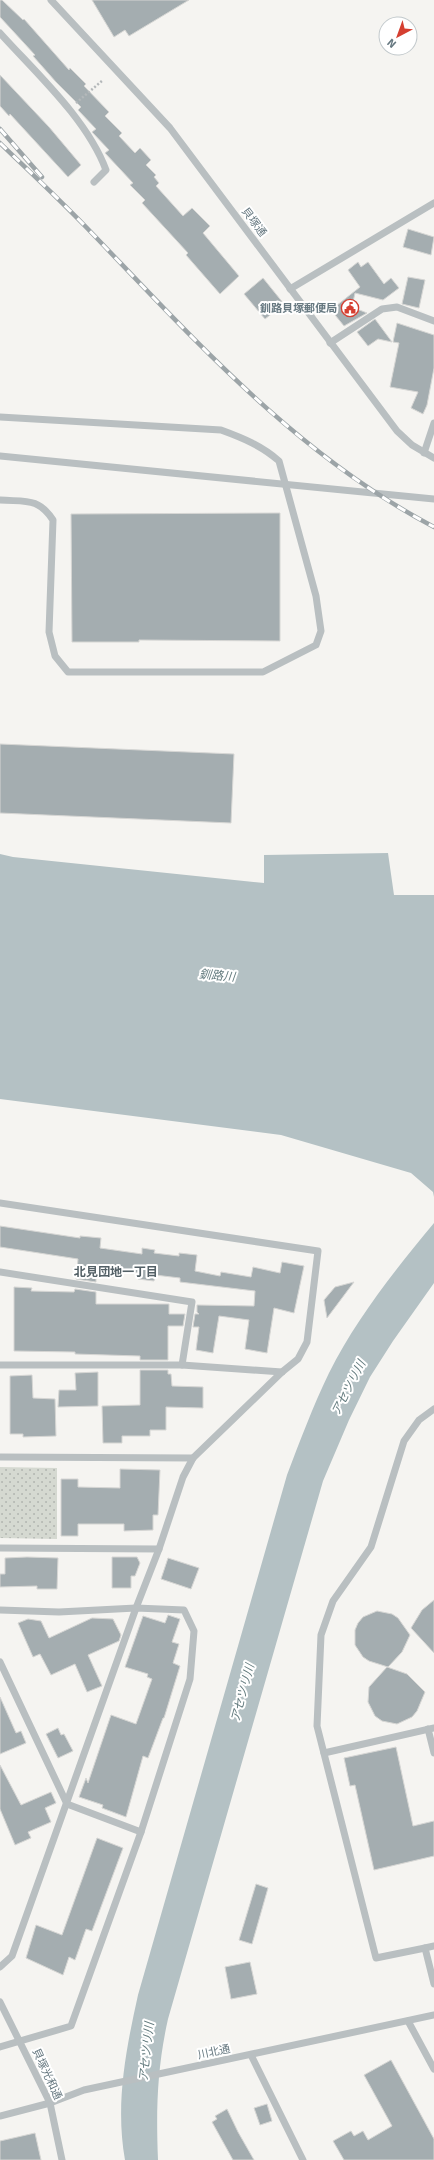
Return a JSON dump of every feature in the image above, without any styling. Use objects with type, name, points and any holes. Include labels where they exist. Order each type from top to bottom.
[{"type":"street","name":"貝塚通","points":[[51,0],[170,128],[397,431],[412,445],[434,458]]},
{"type":"street","points":[[0,33],[69,110],[99,152],[106,170],[94,182]]},
{"type":"street","points":[[290,289],[434,203]]},
{"type":"street","points":[[330,343],[382,309],[397,307],[434,321]]},
{"type":"street","points":[[0,417],[221,430],[250,441],[269,452],[279,461],[316,596],[321,631],[316,645],[262,672],[68,672],[55,656],[49,632],[53,520],[47,511],[38,503],[0,500]]},
{"type":"street","points":[[424,453],[434,423]]},
{"type":"street","points":[[0,456],[434,499]]},
{"type":"street","points":[[0,1203],[116,1222],[318,1251],[307,1342],[298,1359],[282,1372],[193,1458],[183,1477],[159,1549],[136,1608],[12,1956],[0,1967]]},
{"type":"street","points":[[0,1272],[192,1302],[182,1365]]},
{"type":"street","points":[[0,1365],[182,1365],[282,1372]]},
{"type":"street","points":[[434,1409],[419,1420],[404,1441],[371,1547],[333,1601],[321,1634],[317,1726],[376,1958],[434,1946]]},
{"type":"street","points":[[0,1457],[193,1458]]},
{"type":"street","points":[[0,1548],[159,1549]]},
{"type":"street","points":[[0,1610],[59,1612],[136,1608],[184,1610],[194,1631],[190,1679],[141,1832],[71,2026],[20,2043],[0,2047]]},
{"type":"street","points":[[0,1662],[67,1804],[141,1832]]},
{"type":"street","points":[[324,1753],[431,1728],[434,1753]]},
{"type":"street","points":[[425,1948],[434,1984]]},
{"type":"street","name":"貝塚光和通","points":[[0,2002],[50,2103],[62,2160]]},
{"type":"street","name":"川北通","points":[[0,2116],[50,2103],[84,2090],[434,2015]]},
{"type":"street","points":[[408,2021],[434,2069]]},
{"type":"street","points":[[250,2055],[303,2160]]},
{"type":"path","points":[[69,110],[103,80]]},
{"type":"shaded area","points":[[0,1467],[57,1468],[57,1539],[0,1538]]},
{"type":"water","name":"釧路川","points":[[388,853],[394,895],[434,895],[434,1197],[433,1192],[411,1173],[281,1135],[0,1099],[0,854],[13,857],[264,883],[264,855]]},
{"type":"water","name":"アセツリ川","points":[[434,1223],[434,1283],[393,1341],[370,1377],[349,1420],[323,1481],[168,2019],[159,2072],[157,2124],[158,2160],[125,2160],[121,2118],[123,2077],[138,1995],[287,1475],[329,1373],[351,1333],[377,1295]]},
{"type":"building","points":[[0,0],[2,0],[23,20],[24,19],[69,70],[70,68],[86,84],[84,86],[109,112],[105,116],[122,133],[119,136],[135,153],[140,148],[151,160],[146,165],[156,175],[154,177],[159,183],[156,186],[183,216],[192,208],[210,226],[203,233],[239,276],[220,294],[186,255],[188,253],[142,203],[145,200],[130,185],[133,183],[105,153],[109,150],[92,132],[96,129],[78,110],[81,107],[56,82],[33,56],[35,55],[0,17]]},
{"type":"building","points":[[92,0],[189,0],[129,36],[125,30],[114,37]]},
{"type":"building","points":[[0,75],[49,127],[81,165],[68,177],[10,114],[9,116],[0,106]]},
{"type":"building","points":[[408,229],[434,237],[431,255],[403,247]]},
{"type":"building","points":[[358,262],[361,267],[368,262],[384,284],[391,278],[399,288],[383,300],[355,293],[352,307],[367,313],[344,326],[331,310],[360,287],[348,270]]},
{"type":"building","points":[[408,277],[425,280],[419,308],[402,304]]},
{"type":"building","points":[[263,278],[284,304],[265,319],[244,294]]},
{"type":"building","points":[[375,319],[392,342],[378,339],[368,346],[357,332]]},
{"type":"building","points":[[397,323],[434,335],[434,368],[427,405],[423,414],[411,408],[418,392],[390,387],[399,343],[393,342]]},
{"type":"building","points":[[280,513],[280,641],[139,640],[139,642],[72,642],[71,514]]},
{"type":"building","points":[[0,744],[234,754],[231,823],[0,813]]},
{"type":"building","points":[[0,1226],[80,1238],[80,1236],[101,1238],[100,1248],[142,1254],[142,1248],[155,1250],[154,1253],[179,1256],[179,1253],[197,1255],[195,1271],[220,1276],[221,1272],[251,1277],[253,1267],[280,1273],[282,1262],[304,1266],[294,1313],[274,1308],[267,1353],[245,1349],[249,1320],[219,1316],[213,1353],[196,1350],[199,1327],[193,1327],[195,1314],[199,1314],[197,1312],[197,1305],[254,1306],[255,1291],[180,1282],[180,1278],[155,1275],[154,1281],[138,1279],[139,1273],[115,1270],[114,1277],[96,1274],[96,1282],[76,1279],[78,1259],[0,1247]]},
{"type":"building","points":[[354,1282],[327,1318],[324,1300],[335,1287]]},
{"type":"building","points":[[14,1287],[32,1288],[31,1291],[74,1292],[75,1289],[96,1292],[96,1304],[169,1304],[169,1314],[185,1314],[183,1326],[168,1326],[168,1360],[140,1360],[140,1356],[75,1354],[75,1352],[14,1351]]},
{"type":"building","points":[[140,1370],[168,1370],[168,1374],[171,1374],[172,1386],[203,1387],[203,1408],[166,1407],[166,1430],[150,1430],[150,1436],[122,1436],[122,1443],[103,1443],[102,1406],[140,1405]]},
{"type":"building","points":[[98,1372],[98,1406],[58,1407],[59,1390],[76,1390],[75,1373]]},
{"type":"building","points":[[32,1375],[33,1398],[55,1399],[56,1436],[23,1437],[23,1434],[10,1434],[10,1376]]},
{"type":"building","points":[[120,1469],[160,1470],[158,1515],[153,1515],[153,1530],[124,1531],[124,1524],[78,1524],[78,1536],[61,1536],[61,1479],[78,1479],[78,1487],[120,1488]]},
{"type":"building","points":[[112,1557],[137,1557],[140,1563],[135,1576],[131,1576],[131,1588],[112,1588]]},
{"type":"building","points":[[5,1558],[58,1558],[57,1589],[37,1589],[37,1586],[0,1587],[0,1574],[5,1574]]},
{"type":"building","points":[[168,1558],[199,1568],[191,1589],[161,1579]]},
{"type":"building","points":[[434,1600],[434,1653],[411,1628],[422,1610]]},
{"type":"building","points":[[377,1611],[392,1614],[398,1618],[410,1635],[402,1652],[388,1667],[369,1661],[363,1657],[355,1645],[355,1630],[358,1623],[363,1617]]},
{"type":"building","points":[[168,1615],[180,1619],[172,1642],[179,1644],[173,1663],[180,1666],[164,1718],[148,1758],[143,1756],[126,1817],[102,1808],[103,1805],[79,1797],[86,1778],[88,1783],[111,1715],[136,1724],[152,1679],[147,1677],[148,1674],[125,1667],[143,1616],[165,1623]]},
{"type":"building","points":[[92,1618],[113,1619],[121,1635],[119,1641],[88,1655],[102,1686],[87,1692],[75,1664],[51,1675],[40,1654],[33,1657],[18,1623],[28,1619],[41,1621],[49,1638]]},
{"type":"building","points":[[387,1667],[407,1674],[425,1692],[417,1711],[412,1717],[397,1724],[382,1721],[375,1716],[368,1702],[369,1687]]},
{"type":"building","points":[[0,1697],[16,1733],[21,1731],[26,1743],[0,1754]]},
{"type":"building","points":[[58,1728],[61,1735],[64,1734],[73,1751],[58,1758],[46,1734]]},
{"type":"building","points":[[396,1747],[413,1826],[434,1821],[434,1856],[374,1870],[355,1785],[350,1786],[344,1758]]},
{"type":"building","points":[[0,1765],[21,1805],[51,1792],[56,1803],[45,1808],[51,1822],[28,1832],[31,1838],[15,1845],[0,1809]]},
{"type":"building","points":[[97,1838],[123,1848],[92,1931],[86,1929],[75,1960],[69,1957],[63,1975],[26,1958],[36,1925],[62,1935]]},
{"type":"building","points":[[256,1884],[268,1888],[252,1944],[239,1940]]},
{"type":"building","points":[[250,1962],[257,1994],[231,1999],[225,1967]]},
{"type":"building","points":[[391,2060],[434,2139],[434,2160],[344,2160],[333,2141],[351,2131],[354,2136],[363,2131],[368,2140],[392,2126],[364,2075]]},
{"type":"building","points":[[267,2104],[272,2121],[260,2125],[254,2108]]},
{"type":"building","points":[[227,2109],[254,2160],[233,2160],[212,2122],[217,2119],[215,2116]]},
{"type":"building","points":[[35,2133],[41,2160],[0,2160],[0,2141]]},
{"type":"railway","points":[[0,129],[42,177]]},
{"type":"railway","points":[[0,143],[54,195],[206,351],[248,391],[291,429],[336,465],[384,498],[434,527]]},
{"type":"place","name":"釧路貝塚郵便局","points":[[350,308]]},
{"type":"district","name":"北見団地一丁目","points":[[116,1272]]}]
